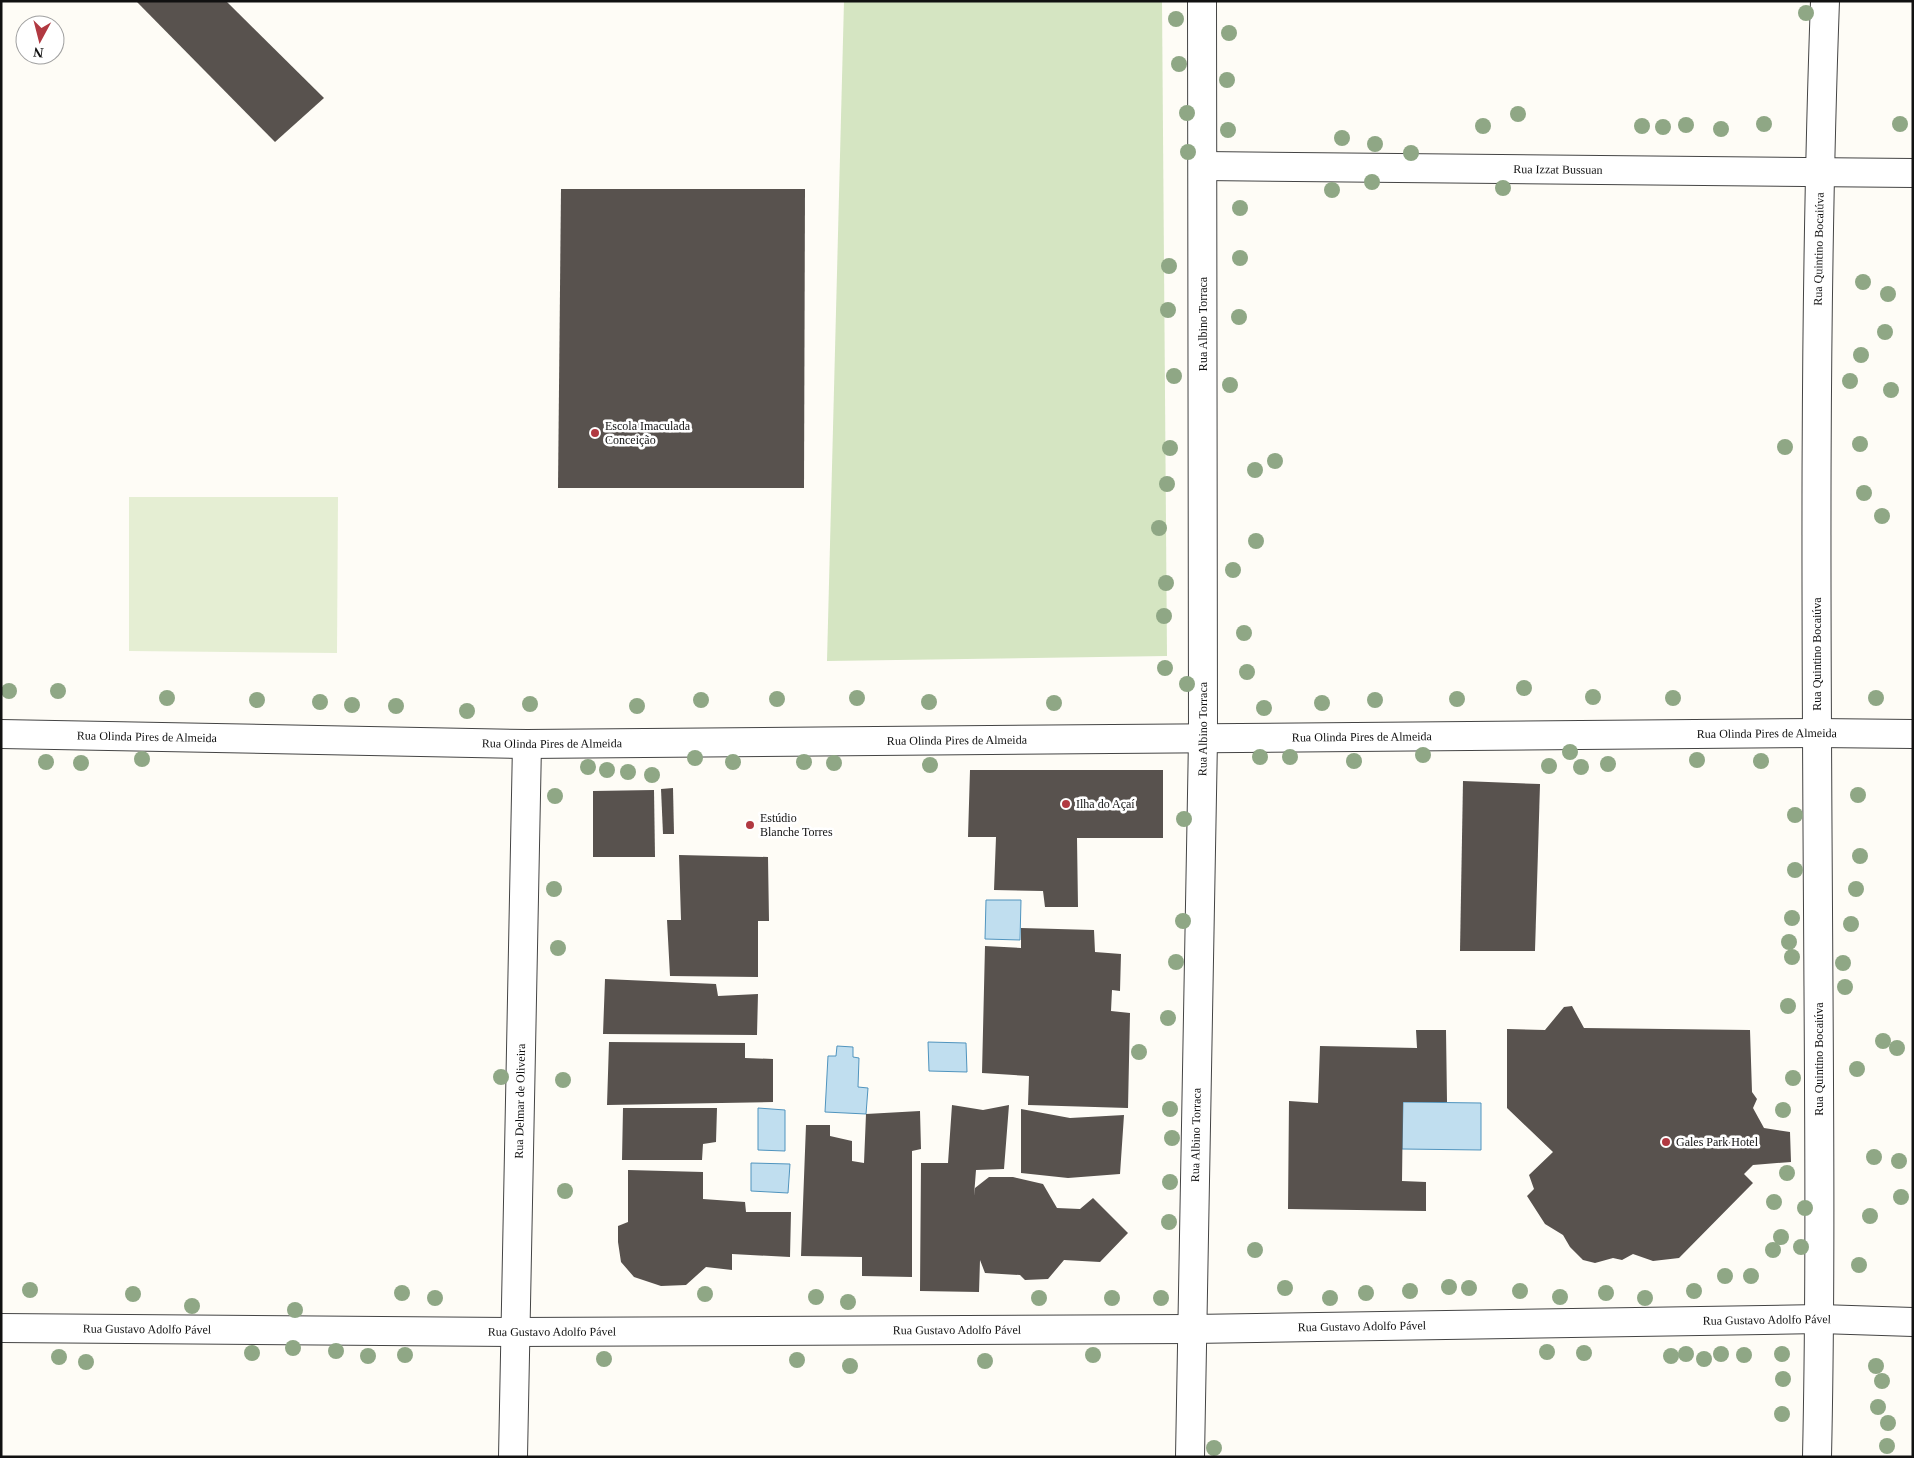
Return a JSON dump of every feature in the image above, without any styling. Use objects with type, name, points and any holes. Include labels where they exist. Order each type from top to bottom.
[{"type":"street","name":"Rua Albino Torraca","points":[[1190,1457],[1203,739],[1204,166],[1202,1]]},
{"type":"street","name":"Rua Quintino Bocaiúva","points":[[1817,1457],[1820,1319],[1817,733],[1819,172],[1825,1]]},
{"type":"street","name":"Rua Izzat Bussuan","points":[[1204,166],[1913,173]]},
{"type":"street","name":"Rua Olinda Pires de Almeida","points":[[1,734],[527,744],[1817,733],[1913,734]]},
{"type":"street","name":"Rua Delmar de Oliveira","points":[[513,1457],[527,744]]},
{"type":"street","name":"Rua Gustavo Adolfo Pável","points":[[1,1328],[514,1332],[1192,1329],[1820,1319],[1913,1322]]},
{"type":"green space","points":[[844,1],[1162,1],[1167,656],[827,661]]},
{"type":"green space","points":[[129,497],[338,497],[337,653],[129,651]]},
{"type":"water","points":[[986,900],[1021,900],[1020,940],[985,939]]},
{"type":"water","points":[[928,1042],[966,1043],[967,1072],[929,1071]]},
{"type":"water","points":[[837,1046],[853,1047],[853,1057],[859,1058],[858,1087],[868,1088],[866,1114],[825,1112],[828,1056],[836,1056]]},
{"type":"water","points":[[1403,1102],[1481,1103],[1481,1150],[1402,1149]]},
{"type":"water","points":[[758,1108],[785,1110],[785,1151],[758,1150]]},
{"type":"water","points":[[751,1163],[790,1164],[788,1193],[751,1191]]},
{"type":"building","points":[[136,1],[226,1],[324,98],[275,142]]},
{"type":"building","points":[[561,189],[805,189],[804,488],[558,488]]},
{"type":"building","name":"Ilha do Açaí","points":[[970,770],[1163,770],[1163,838],[1077,838],[1078,907],[1045,907],[1043,891],[994,890],[996,837],[968,837]]},
{"type":"building","points":[[1463,781],[1540,784],[1535,951],[1460,951]]},
{"type":"building","points":[[673,788],[674,834],[663,834],[661,789]]},
{"type":"building","points":[[654,790],[655,857],[593,857],[593,791]]},
{"type":"building","points":[[679,855],[768,857],[769,921],[758,921],[758,977],[670,976],[667,920],[681,920]]},
{"type":"building","points":[[1021,928],[1094,930],[1095,952],[1121,954],[1120,991],[1112,990],[1111,1011],[1130,1013],[1128,1108],[1028,1105],[1029,1076],[982,1073],[985,946],[1021,948]]},
{"type":"building","points":[[605,979],[716,984],[718,996],[758,994],[757,1035],[603,1034]]},
{"type":"building","name":"Gales Park Hotel","points":[[1572,1006],[1584,1028],[1750,1030],[1752,1092],[1757,1099],[1753,1108],[1764,1128],[1790,1132],[1791,1162],[1753,1165],[1744,1174],[1753,1183],[1679,1258],[1653,1261],[1633,1254],[1622,1260],[1613,1258],[1595,1263],[1583,1260],[1570,1247],[1563,1235],[1545,1224],[1527,1196],[1534,1189],[1529,1175],[1553,1152],[1507,1108],[1507,1029],[1545,1030],[1564,1007]]},
{"type":"building","points":[[1416,1030],[1446,1030],[1447,1102],[1403,1102],[1402,1181],[1426,1182],[1426,1211],[1288,1209],[1289,1101],[1318,1103],[1320,1046],[1417,1048]]},
{"type":"building","points":[[609,1042],[745,1043],[745,1058],[773,1059],[773,1102],[607,1105]]},
{"type":"building","points":[[952,1105],[983,1110],[1009,1105],[1004,1169],[976,1170],[974,1196],[975,1188],[989,1177],[1013,1177],[1043,1184],[1057,1208],[1080,1209],[1093,1198],[1128,1233],[1100,1262],[1064,1260],[1048,1279],[1025,1280],[1020,1275],[985,1273],[980,1260],[979,1292],[920,1291],[921,1163],[948,1163]]},
{"type":"building","points":[[623,1108],[717,1108],[716,1142],[703,1144],[702,1160],[622,1160]]},
{"type":"building","points":[[1021,1109],[1070,1118],[1124,1115],[1120,1174],[1068,1178],[1021,1173]]},
{"type":"building","points":[[920,1111],[921,1149],[912,1151],[912,1277],[862,1276],[862,1257],[801,1256],[806,1125],[830,1125],[830,1136],[852,1141],[852,1161],[864,1163],[866,1114]]},
{"type":"building","points":[[628,1170],[703,1172],[703,1199],[745,1202],[746,1212],[791,1212],[790,1257],[732,1254],[732,1270],[706,1267],[686,1285],[661,1286],[634,1277],[621,1262],[618,1242],[618,1226],[628,1222]]},
{"type":"place","name":"Escola Imaculada Conceição","points":[[595,433]]},
{"type":"place","name":"Ilha do Açaí","points":[[1066,804]]},
{"type":"place","name":"Estúdio Blanche Torres","points":[[750,825]]},
{"type":"place","name":"Gales Park Hotel","points":[[1666,1142]]}]
